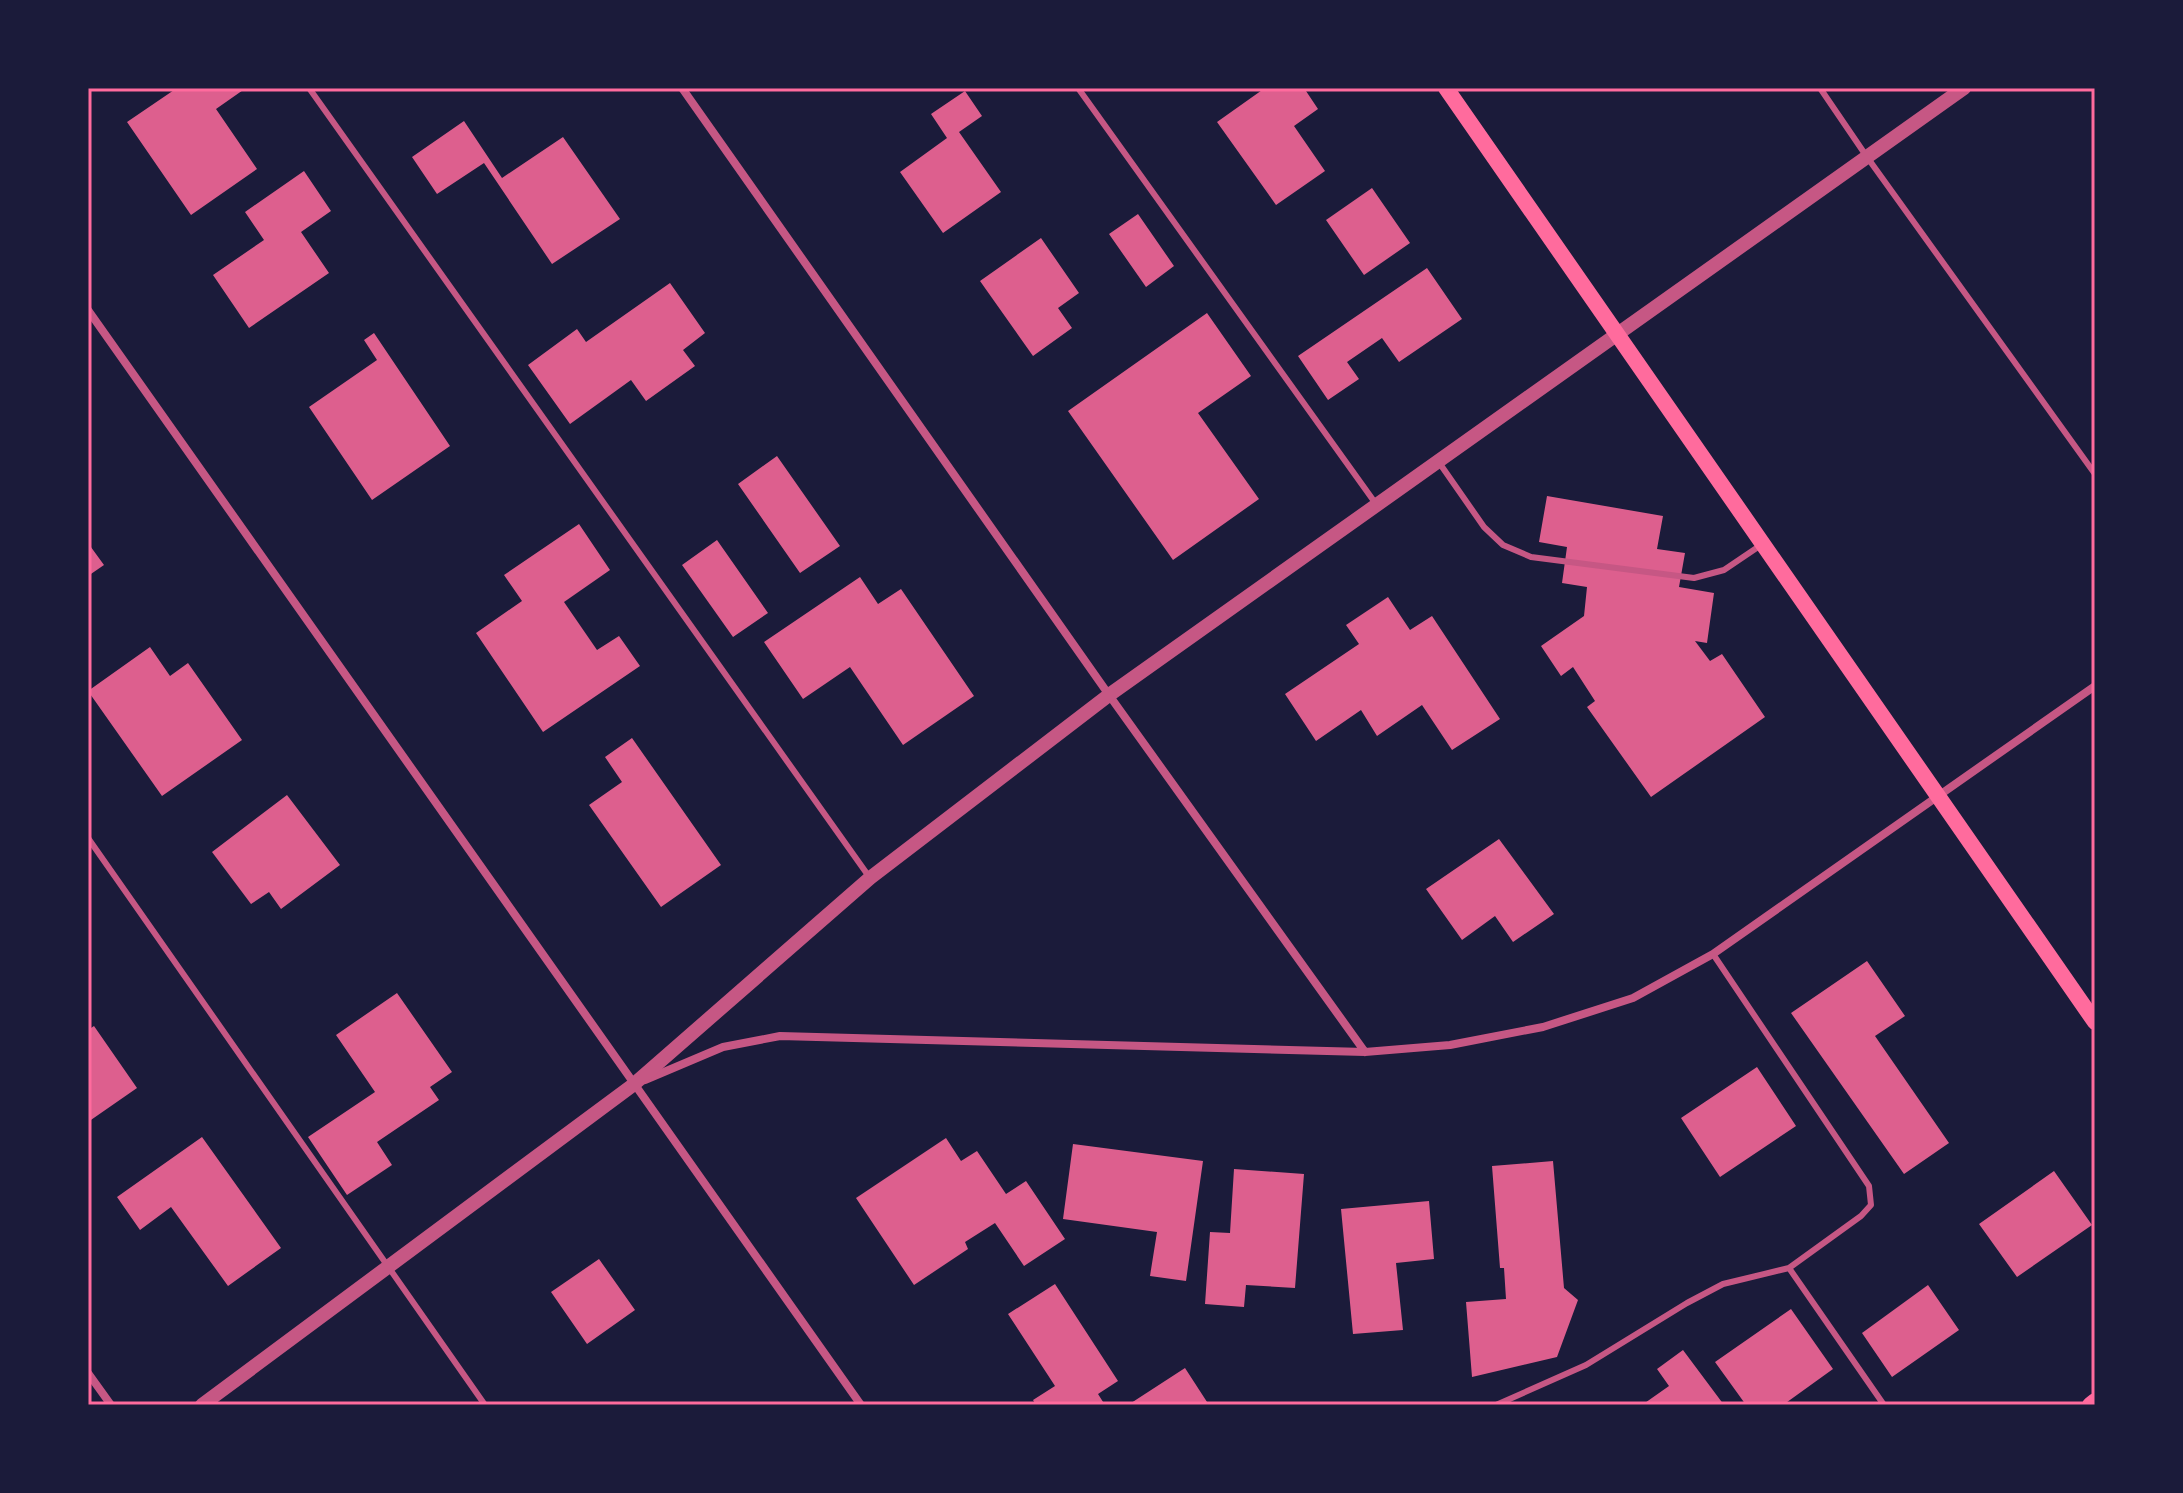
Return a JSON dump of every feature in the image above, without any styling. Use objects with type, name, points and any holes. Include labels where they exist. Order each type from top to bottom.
[{"type":"main road","points":[[1446,88],[2095,1022]]},
{"type":"main road","points":[[2090,1405],[2095,1401]]},
{"type":"street","points":[[682,88],[1109,695],[1365,1052]]},
{"type":"street","points":[[202,1405],[633,1085],[870,878],[1109,695],[1964,88]]},
{"type":"street","points":[[88,310],[861,1405]]},
{"type":"street","points":[[633,1085],[723,1047],[780,1036],[1365,1052],[1450,1045],[1543,1027],[1633,998],[1713,954],[2095,686]]},
{"type":"street","points":[[88,1373],[111,1405]]},
{"type":"lane","points":[[309,88],[870,878]]},
{"type":"lane","points":[[1078,88],[1376,504]]},
{"type":"lane","points":[[1820,88],[2095,474]]},
{"type":"lane","points":[[1438,461],[1484,527],[1503,545],[1531,557],[1694,578],[1724,570],[1762,544]]},
{"type":"lane","points":[[88,838],[485,1405]]},
{"type":"lane","points":[[1496,1405],[1586,1365],[1723,1284],[1789,1268],[1861,1216],[1871,1205],[1869,1186],[1713,954]]},
{"type":"lane","points":[[1789,1268],[1884,1405]]},
{"type":"building","points":[[177,88],[246,88],[216,109],[257,169],[191,215],[127,122]]},
{"type":"building","points":[[1265,88],[1304,88],[1318,109],[1294,126],[1325,171],[1276,205],[1217,122]]},
{"type":"building","points":[[965,91],[982,116],[959,132],[1001,192],[943,233],[900,172],[947,138],[931,114]]},
{"type":"building","points":[[464,121],[502,178],[563,137],[620,219],[552,264],[484,163],[437,194],[412,157]]},
{"type":"building","points":[[304,171],[331,211],[301,232],[329,273],[249,328],[213,275],[264,240],[245,212]]},
{"type":"building","points":[[1372,188],[1410,243],[1364,275],[1326,220]]},
{"type":"building","points":[[1138,214],[1174,266],[1146,287],[1109,234]]},
{"type":"building","points":[[1041,238],[1079,293],[1058,308],[1072,328],[1033,356],[980,281]]},
{"type":"building","points":[[1427,268],[1462,319],[1399,362],[1382,338],[1347,362],[1359,379],[1328,400],[1298,356]]},
{"type":"building","points":[[670,283],[705,333],[683,350],[695,366],[646,401],[631,380],[570,424],[528,365],[577,329],[586,342]]},
{"type":"building","points":[[1207,313],[1251,376],[1198,413],[1259,499],[1173,560],[1068,411]]},
{"type":"building","points":[[374,333],[450,446],[372,500],[309,407],[377,360],[364,340]]},
{"type":"building","points":[[777,456],[840,546],[800,573],[738,484]]},
{"type":"building","points":[[1547,496],[1663,516],[1657,549],[1685,553],[1679,587],[1714,593],[1707,643],[1695,641],[1710,661],[1722,654],[1765,717],[1651,797],[1587,707],[1595,701],[1573,667],[1561,676],[1541,646],[1584,616],[1587,587],[1562,583],[1567,547],[1539,542]]},
{"type":"building","points":[[579,524],[610,570],[564,602],[597,650],[619,636],[640,666],[543,732],[476,633],[522,601],[504,575]]},
{"type":"building","points":[[717,540],[768,613],[733,637],[682,565]]},
{"type":"building","points":[[88,543],[104,565],[88,576]]},
{"type":"building","points":[[860,577],[878,604],[901,589],[974,696],[903,745],[850,667],[803,699],[764,642]]},
{"type":"building","points":[[1388,597],[1410,630],[1432,616],[1500,719],[1452,750],[1422,705],[1377,736],[1361,710],[1316,741],[1285,694],[1359,644],[1346,625]]},
{"type":"building","points":[[150,647],[170,676],[188,663],[242,740],[162,796],[88,691]]},
{"type":"building","points":[[632,738],[721,865],[661,907],[589,805],[622,782],[605,757]]},
{"type":"building","points":[[287,795],[340,865],[281,909],[269,892],[251,904],[212,852]]},
{"type":"building","points":[[1499,839],[1554,914],[1513,942],[1495,916],[1462,940],[1426,889]]},
{"type":"building","points":[[1867,961],[1905,1016],[1875,1036],[1949,1143],[1904,1174],[1791,1013]]},
{"type":"building","points":[[397,993],[452,1072],[430,1087],[439,1100],[377,1142],[392,1165],[347,1195],[308,1137],[375,1092],[336,1035]]},
{"type":"building","points":[[94,1026],[137,1088],[88,1122],[88,1030]]},
{"type":"building","points":[[1757,1067],[1796,1126],[1720,1177],[1681,1118]]},
{"type":"building","points":[[202,1137],[281,1248],[228,1286],[171,1207],[140,1230],[117,1197]]},
{"type":"building","points":[[946,1138],[961,1161],[977,1151],[1006,1194],[1026,1181],[1065,1239],[1024,1266],[995,1223],[965,1242],[968,1249],[914,1285],[856,1198]]},
{"type":"building","points":[[1073,1144],[1203,1161],[1186,1281],[1150,1276],[1157,1232],[1063,1219]]},
{"type":"building","points":[[1553,1161],[1564,1288],[1578,1300],[1557,1357],[1472,1377],[1466,1302],[1506,1299],[1504,1268],[1500,1268],[1492,1166]]},
{"type":"building","points":[[1234,1169],[1304,1174],[1295,1288],[1246,1285],[1244,1307],[1205,1304],[1210,1232],[1230,1233]]},
{"type":"building","points":[[2054,1171],[2092,1225],[2017,1277],[1979,1224]]},
{"type":"building","points":[[1429,1201],[1434,1259],[1396,1263],[1403,1330],[1353,1334],[1341,1209]]},
{"type":"building","points":[[599,1259],[635,1310],[587,1344],[551,1292]]},
{"type":"building","points":[[1055,1284],[1118,1381],[1098,1394],[1105,1405],[1036,1405],[1033,1400],[1055,1386],[1008,1314]]},
{"type":"building","points":[[1928,1285],[1959,1330],[1892,1377],[1862,1333]]},
{"type":"building","points":[[1791,1309],[1833,1369],[1783,1405],[1746,1405],[1715,1362]]},
{"type":"building","points":[[1683,1350],[1724,1405],[1642,1405],[1669,1386],[1657,1369]]},
{"type":"building","points":[[1185,1368],[1209,1405],[1128,1405]]}]
